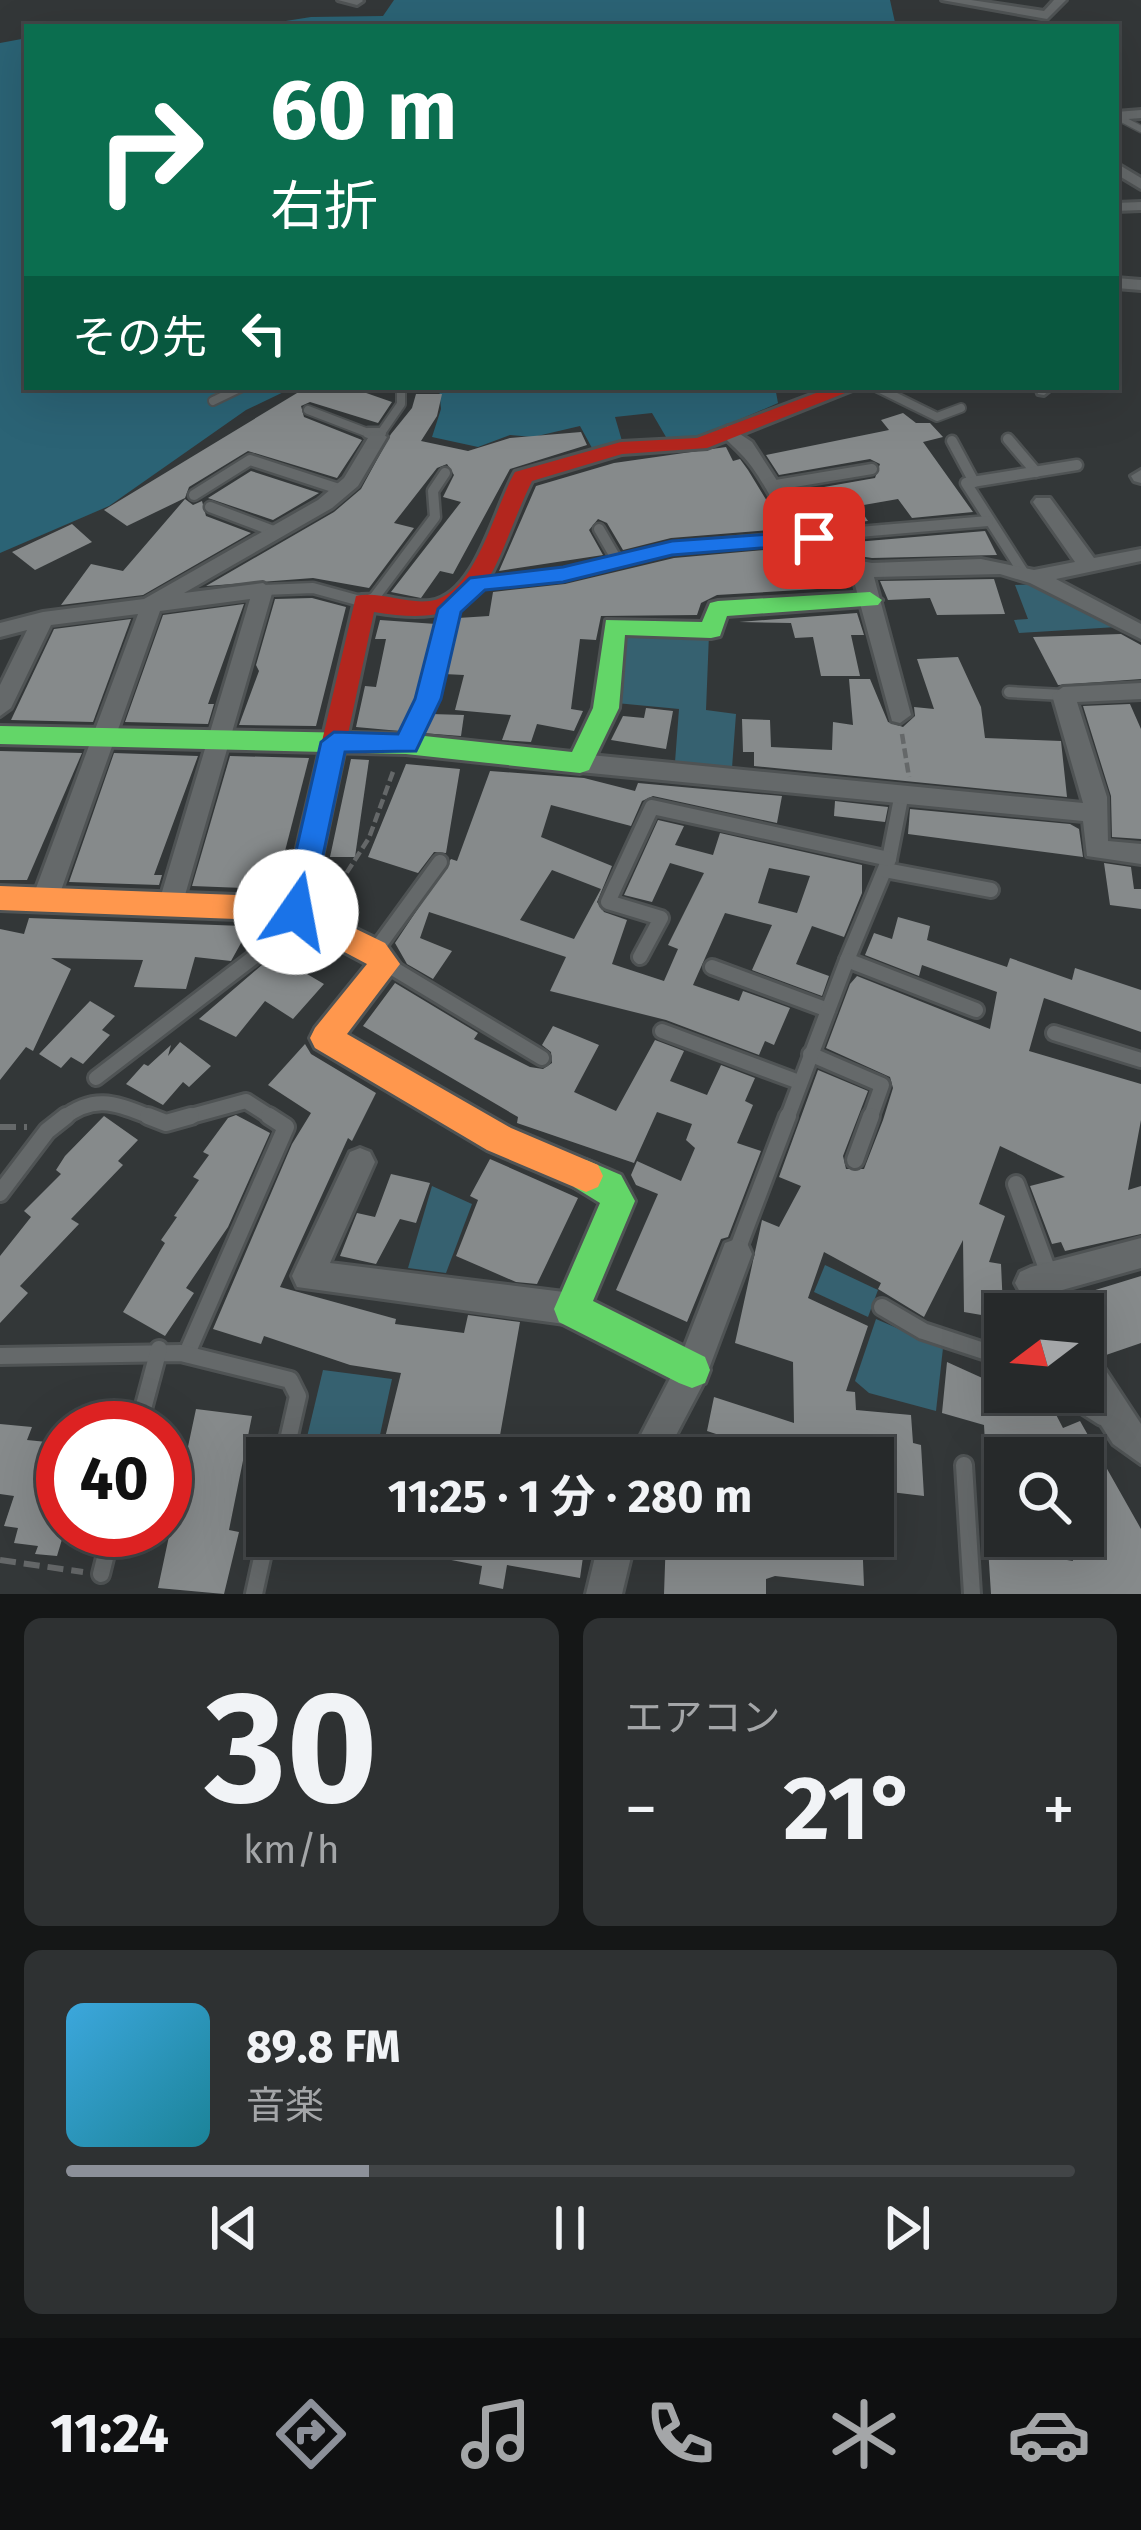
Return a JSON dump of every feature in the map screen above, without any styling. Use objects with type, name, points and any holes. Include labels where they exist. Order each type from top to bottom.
[{"type":"street","points":[[344,0],[357,1]]},
{"type":"street","points":[[948,0],[1011,5],[1047,14],[1060,0]]},
{"type":"street","points":[[306,918],[334,742],[364,602],[397,609],[450,609],[478,583],[524,477],[621,448],[700,444],[842,390]]},
{"type":"street","points":[[728,432],[754,449],[804,538],[836,563],[861,568],[977,564],[1030,574],[1141,632]]},
{"type":"street","points":[[45,899],[152,603],[342,490],[378,437]]},
{"type":"street","points":[[1042,502],[1089,566]]},
{"type":"street","points":[[1030,574],[1141,555]]},
{"type":"street","points":[[861,568],[900,715]]},
{"type":"street","points":[[0,630],[43,619],[262,590],[172,902]]},
{"type":"street","points":[[580,763],[606,708],[614,626],[711,630],[718,609],[870,600]]},
{"type":"street","points":[[0,708],[43,619]]},
{"type":"street","points":[[1141,691],[1063,695],[1091,784],[1096,849],[1141,854]]},
{"type":"street","points":[[0,735],[406,744],[1094,813]]},
{"type":"street","points":[[0,898],[172,902],[306,918],[380,958],[326,1038],[499,1138],[609,1186],[618,1201],[572,1309]]},
{"type":"street","points":[[360,1162],[308,1276],[572,1309],[692,1370]]},
{"type":"street","points":[[1036,1293],[1030,1283],[1141,1253]]},
{"type":"street","points":[[657,1437],[692,1370],[736,1254]]},
{"type":"street","points":[[1104,1397],[1133,1440]]},
{"type":"street","points":[[604,1594],[614,1557]]},
{"type":"lane","points":[[213,401],[236,390]]},
{"type":"lane","points":[[308,410],[378,437],[401,404],[401,390]]},
{"type":"lane","points":[[882,390],[937,417],[961,408]]},
{"type":"lane","points":[[1008,440],[1036,472]]},
{"type":"lane","points":[[952,441],[974,482]]},
{"type":"lane","points":[[194,495],[250,460],[342,490]]},
{"type":"lane","points":[[1030,574],[988,521],[966,483],[1077,465]]},
{"type":"lane","points":[[776,485],[872,469]]},
{"type":"lane","points":[[262,590],[313,589],[364,602],[374,598],[435,517],[433,491],[445,473]]},
{"type":"lane","points":[[210,507],[276,532]]},
{"type":"lane","points":[[478,583],[563,575],[672,548],[988,521]]},
{"type":"lane","points":[[599,529],[617,560]]},
{"type":"lane","points":[[406,744],[428,699],[450,609]]},
{"type":"lane","points":[[1009,692],[1063,695]]},
{"type":"lane","points":[[736,1254],[887,864],[907,794]]},
{"type":"lane","points":[[640,957],[661,918],[608,902],[652,807],[991,890]]},
{"type":"lane","points":[[440,862],[380,958],[542,1058]]},
{"type":"lane","points":[[96,1078],[306,918]]},
{"type":"lane","points":[[848,960],[976,1010]]},
{"type":"lane","points":[[712,967],[828,1010]]},
{"type":"lane","points":[[662,1031],[799,1082]]},
{"type":"lane","points":[[1054,1033],[1141,1060]]},
{"type":"lane","points":[[810,1054],[882,1085],[855,1160]]},
{"type":"lane","points":[[0,1193],[46,1131],[82,1104],[102,1099],[166,1123],[246,1101],[286,1126],[188,1351]]},
{"type":"lane","points":[[1016,1184],[1051,1278]]},
{"type":"lane","points":[[882,1307],[923,1331],[984,1351]]},
{"type":"lane","points":[[146,1401],[159,1349]]},
{"type":"lane","points":[[0,1356],[159,1349],[237,1360],[290,1380],[298,1396],[289,1437]]},
{"type":"lane","points":[[1094,1413],[1133,1440]]},
{"type":"lane","points":[[964,1466],[972,1594]]},
{"type":"lane","points":[[101,1574],[105,1557]]},
{"type":"lane","points":[[254,1594],[262,1557]]},
{"type":"path","points":[[900,715],[907,794]]},
{"type":"path","points":[[306,918],[369,838],[406,744]]},
{"type":"path","points":[[0,1127],[28,1127]]},
{"type":"path","points":[[0,1560],[101,1574]]},
{"type":"shaded area","points":[[394,0],[890,0],[895,24],[267,24],[311,17],[383,16]]},
{"type":"shaded area","points":[[24,39],[24,390],[288,390],[246,410],[109,506],[0,553],[0,43]]},
{"type":"shaded area","points":[[439,390],[776,390],[778,403],[699,437],[666,437],[652,413],[615,417],[622,441],[592,448],[580,426],[533,437],[510,435],[478,447],[432,437],[441,409]]},
{"type":"shaded area","points":[[1038,584],[1117,627],[1019,633],[1014,620],[1028,619],[1015,585]]},
{"type":"shaded area","points":[[622,632],[709,634],[706,710],[736,714],[732,768],[675,762],[679,709],[616,703]]},
{"type":"shaded area","points":[[432,1186],[472,1204],[446,1273],[408,1268]]},
{"type":"shaded area","points":[[825,1265],[878,1290],[868,1317],[814,1292]]},
{"type":"shaded area","points":[[876,1319],[943,1348],[936,1411],[869,1393],[855,1381]]},
{"type":"shaded area","points":[[323,1370],[392,1379],[380,1437],[307,1437]]},
{"type":"building","points":[[302,390],[358,390],[392,402],[378,423],[310,402],[301,406],[304,417],[362,440],[337,478],[248,451],[189,487],[185,498],[127,526],[104,510]]},
{"type":"building","points":[[416,394],[442,394],[437,416],[421,441],[468,451],[510,438],[581,432],[587,445],[510,469],[453,574],[440,571],[421,598],[391,592],[461,502],[443,497],[454,475],[447,464],[437,468],[394,523],[414,528],[369,588],[313,578],[206,586],[334,512],[361,489]]},
{"type":"building","points":[[903,413],[916,423],[930,423],[943,437],[923,442],[973,512],[912,518],[898,499],[858,506],[868,521],[812,526],[790,493],[875,478],[880,464],[870,459],[779,475],[766,455],[889,430],[881,420]]},
{"type":"building","points":[[726,447],[733,461],[740,459],[748,470],[784,529],[671,538],[623,550],[607,523],[598,519],[589,530],[603,555],[499,571],[536,486],[614,463]]},
{"type":"building","points":[[251,471],[319,493],[273,520],[208,498]]},
{"type":"building","points":[[185,499],[193,505],[202,501],[206,516],[251,533],[143,595],[61,605],[91,564],[123,571]]},
{"type":"building","points":[[72,524],[92,542],[35,570],[12,552]]},
{"type":"building","points":[[985,531],[997,555],[872,558],[845,554],[832,544]]},
{"type":"building","points":[[798,547],[848,577],[851,587],[717,595],[701,603],[697,615],[601,616],[596,640],[580,639],[571,709],[583,711],[574,731],[537,724],[531,742],[502,740],[511,715],[455,710],[464,675],[444,674],[458,618],[489,616],[493,592],[565,584],[674,558]]},
{"type":"building","points":[[994,579],[1005,614],[937,615],[930,598],[888,600],[880,581]]},
{"type":"building","points":[[312,598],[346,607],[316,726],[239,725],[259,671],[256,665],[275,599]]},
{"type":"building","points":[[244,604],[208,704],[214,704],[208,724],[125,722],[163,615]]},
{"type":"building","points":[[857,613],[864,635],[851,635],[860,676],[821,676],[813,637],[795,638],[791,623],[739,622]]},
{"type":"building","points":[[131,619],[93,722],[11,720],[54,629]]},
{"type":"building","points":[[380,620],[436,624],[417,700],[400,731],[356,727],[365,686],[376,687],[386,639],[375,639]]},
{"type":"building","points":[[1121,634],[1141,645],[1141,679],[1058,685],[1033,637]]},
{"type":"building","points":[[958,657],[981,707],[985,738],[1061,741],[1067,797],[754,766],[754,752],[743,752],[742,719],[770,720],[771,747],[832,750],[833,722],[853,725],[849,679],[870,679],[888,722],[903,727],[915,716],[914,707],[934,709],[917,659]]},
{"type":"building","points":[[1130,704],[1141,729],[1141,839],[1112,837],[1111,796],[1083,706]]},
{"type":"building","points":[[646,708],[673,711],[666,749],[611,740],[623,716],[644,718]]},
{"type":"building","points":[[431,714],[464,715],[461,736],[422,733]]},
{"type":"building","points":[[0,751],[82,753],[27,880],[0,880]]},
{"type":"building","points":[[114,753],[198,756],[154,875],[162,875],[159,885],[69,882]]},
{"type":"building","points":[[230,756],[309,758],[277,882],[269,889],[192,886]]},
{"type":"building","points":[[351,759],[369,760],[355,857],[330,857]]},
{"type":"building","points":[[406,764],[460,769],[446,853],[434,852],[418,873],[368,857]]},
{"type":"building","points":[[490,771],[584,778],[635,791],[638,783],[782,796],[777,823],[653,796],[642,801],[631,826],[551,805],[541,837],[612,866],[597,902],[604,912],[627,920],[612,964],[664,981],[678,949],[668,945],[704,873],[670,863],[652,902],[624,895],[658,820],[684,826],[675,845],[713,855],[720,833],[862,865],[862,893],[844,937],[812,926],[796,964],[829,976],[822,996],[752,970],[772,925],[725,913],[693,985],[739,1001],[743,991],[790,1008],[774,1045],[765,1041],[759,1055],[666,1020],[550,991],[566,957],[429,912],[420,938],[452,951],[433,979],[407,964],[395,943],[451,859],[457,861]],"holes":[[[769,868],[810,876],[797,913],[758,903]],[[552,870],[601,889],[574,939],[520,920]]]},
{"type":"building","points":[[835,801],[888,807],[885,822],[834,816]]},
{"type":"building","points":[[910,809],[1070,824],[1079,829],[1083,857],[908,834]]},
{"type":"building","points":[[1104,863],[1131,867],[1134,889],[1141,889],[1141,909],[1110,905]]},
{"type":"building","points":[[898,917],[930,926],[927,940],[1007,967],[1010,958],[1072,980],[1075,968],[1141,990],[1141,1032],[1044,998],[1029,1051],[1141,1084],[1141,1120],[1128,1190],[1141,1186],[1141,1234],[1065,1251],[1061,1242],[1052,1244],[1030,1186],[1065,1177],[1000,1146],[979,1204],[1005,1216],[989,1262],[1001,1264],[1002,1293],[984,1293],[984,1315],[964,1312],[963,1240],[924,1317],[878,1289],[881,1283],[824,1252],[808,1298],[868,1326],[846,1391],[855,1392],[856,1410],[911,1415],[913,1443],[921,1445],[924,1496],[894,1492],[894,1437],[725,1437],[707,1431],[714,1397],[794,1423],[793,1362],[735,1343],[762,1220],[779,1227],[801,1186],[779,1177],[818,1070],[868,1091],[843,1156],[846,1169],[864,1169],[883,1120],[893,1088],[890,1077],[826,1048],[850,984],[857,976],[990,1029],[997,992],[922,965],[919,976],[865,955],[874,933],[892,939]]},
{"type":"building","points":[[29,918],[243,926],[240,933],[246,934],[231,961],[195,957],[186,989],[134,987],[143,960],[51,958],[71,969],[33,1051],[26,1047],[0,1080],[0,929],[24,934]]},
{"type":"building","points":[[299,938],[325,950],[307,974],[324,984],[293,1019],[265,1001],[236,1037],[199,1019],[263,964],[281,960]]},
{"type":"building","points":[[395,983],[478,1033],[474,1039],[530,1067],[543,1069],[552,1063],[551,1052],[542,1045],[553,1026],[599,1045],[574,1092],[616,1111],[655,1040],[684,1051],[670,1081],[707,1095],[721,1065],[755,1078],[745,1101],[753,1105],[737,1143],[761,1151],[728,1237],[721,1239],[687,1322],[616,1290],[658,1194],[636,1185],[631,1175],[637,1161],[681,1181],[695,1148],[686,1140],[692,1124],[657,1112],[634,1163],[517,1123],[518,1117],[363,1026]]},
{"type":"building","points":[[90,1001],[115,1016],[102,1030],[110,1035],[83,1064],[71,1057],[61,1068],[39,1054]]},
{"type":"building","points":[[180,1042],[211,1066],[189,1087],[183,1082],[163,1105],[126,1084],[144,1064],[148,1066],[171,1045],[168,1056]]},
{"type":"building","points":[[305,1044],[311,1054],[376,1093],[352,1141],[348,1138],[280,1287],[396,1319],[395,1324],[464,1333],[468,1315],[520,1322],[500,1437],[385,1437],[401,1373],[350,1365],[264,1336],[261,1344],[213,1329],[292,1144],[311,1113],[268,1085]]},
{"type":"building","points":[[236,1115],[270,1133],[228,1227],[186,1288],[194,1293],[165,1336],[123,1312],[165,1243],[161,1240],[174,1216],[199,1180],[193,1177],[209,1155],[203,1152],[228,1118]]},
{"type":"building","points":[[104,1116],[138,1140],[118,1161],[123,1165],[71,1219],[79,1224],[20,1286],[28,1293],[0,1323],[0,1256],[31,1217],[24,1211],[61,1174],[56,1170],[65,1156]]},
{"type":"building","points":[[490,1159],[578,1198],[537,1284],[516,1282],[456,1256],[478,1200],[470,1196]]},
{"type":"building","points":[[391,1174],[430,1183],[416,1223],[400,1219],[376,1264],[340,1256],[357,1213],[375,1217]]},
{"type":"building","points":[[1141,1276],[1141,1343],[1106,1355],[1104,1293],[1086,1293]]},
{"type":"building","points":[[947,1362],[984,1379],[984,1413],[1055,1413],[1063,1428],[1080,1421],[1089,1437],[985,1437],[984,1425],[942,1413]]},
{"type":"building","points":[[196,1409],[252,1416],[229,1530],[239,1532],[224,1594],[158,1588],[165,1557],[192,1557]]},
{"type":"building","points":[[0,1424],[32,1427],[27,1440],[36,1441],[36,1546],[14,1543],[18,1528],[4,1526],[14,1496],[0,1494]]},
{"type":"building","points":[[1104,1463],[1141,1529],[1141,1594],[991,1594],[989,1557],[1073,1561],[1072,1557],[1104,1557]]},
{"type":"building","points":[[436,1557],[583,1557],[580,1578],[507,1565],[503,1589],[479,1584],[482,1566]]},
{"type":"building","points":[[665,1557],[863,1557],[864,1586],[775,1576],[766,1579],[766,1594],[664,1594]]},
{"type":"traffic: fast","points":[[0,735],[406,744],[580,763],[606,708],[614,626],[711,630],[718,609],[870,600]]},
{"type":"traffic: fast","points":[[586,1176],[609,1186],[618,1201],[572,1309],[692,1370]]},
{"type":"traffic: slow","points":[[0,898],[290,909],[375,952],[385,964],[326,1038],[499,1139],[586,1176]]},
{"type":"traffic: jam","points":[[296,912],[364,602],[406,609],[437,608],[458,600],[474,585],[523,477],[621,448],[700,444],[842,390]]},
{"type":"route","points":[[296,912],[334,742],[406,744],[428,699],[450,609],[478,583],[563,575],[672,548],[814,538]]}]
